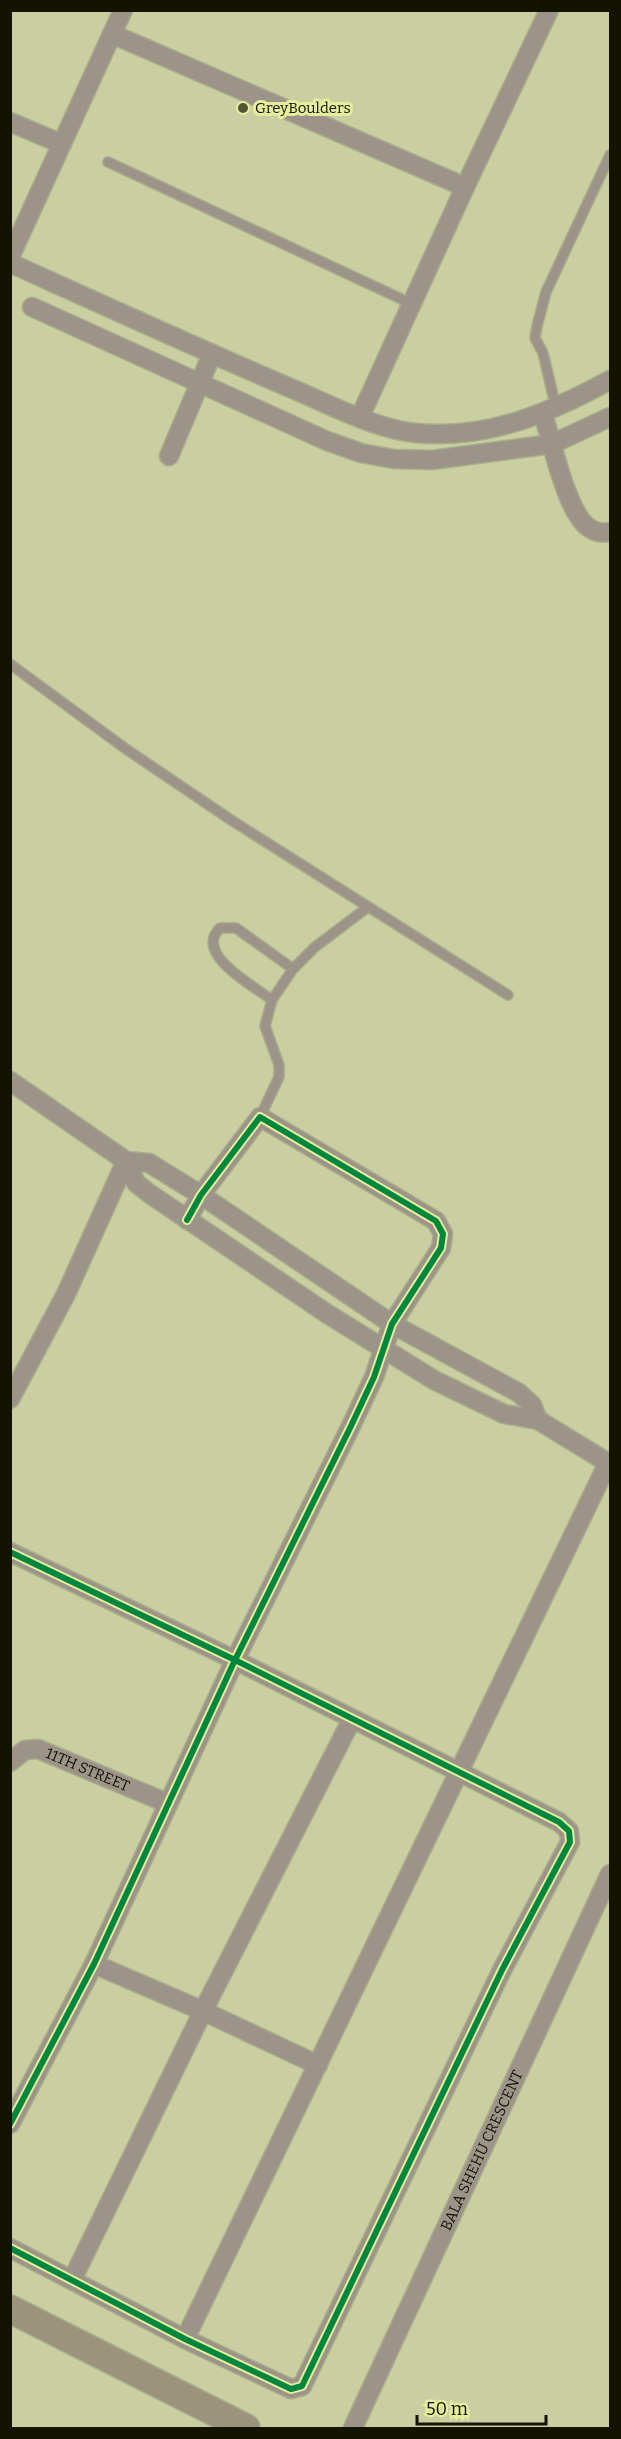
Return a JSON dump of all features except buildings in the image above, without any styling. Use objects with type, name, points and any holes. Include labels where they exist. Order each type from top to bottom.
[{"type":"main road","points":[[10,2309],[246,2428]]},
{"type":"street","points":[[10,257],[123,10]]},
{"type":"street","points":[[360,417],[549,10]]},
{"type":"street","points":[[112,34],[465,187]]},
{"type":"street","points":[[10,122],[62,144]]},
{"type":"street","points":[[10,263],[212,354],[360,417],[415,433],[481,431],[514,424],[550,411],[610,381]]},
{"type":"street","points":[[32,307],[327,441],[362,453],[394,459],[432,460],[552,444],[610,417]]},
{"type":"street","points":[[169,456],[212,354]]},
{"type":"street","points":[[550,411],[552,444],[569,499],[587,526],[599,533],[610,532]]},
{"type":"street","points":[[10,1081],[126,1161],[149,1163],[300,1260],[392,1324],[519,1393],[532,1405],[538,1420]]},
{"type":"street","points":[[10,2124],[17,2093],[94,1964],[235,1660],[374,1377],[392,1324],[441,1248],[443,1234],[439,1225],[422,1212],[260,1117],[201,1195],[187,1220]]},
{"type":"street","points":[[126,1161],[136,1183],[187,1220],[382,1350],[487,1408],[504,1414],[538,1420],[609,1464],[185,2339]]},
{"type":"street","points":[[10,1399],[66,1294],[126,1161]]},
{"type":"street","points":[[10,1552],[235,1660],[559,1822],[569,1831],[570,1842],[502,1970],[302,2386],[291,2390],[185,2339],[10,2248]]},
{"type":"street","points":[[72,2280],[203,2011],[352,1719]]},
{"type":"street","name":"11TH STREET","points":[[10,1762],[25,1750],[38,1749],[167,1803]]},
{"type":"street","name":"BALA SHEHU CRESCENT","points":[[353,2428],[610,1874]]},
{"type":"street","points":[[94,1964],[203,2011],[318,2065]]},
{"type":"lane","points":[[550,411],[543,353],[535,338],[537,326],[546,291],[610,155]]},
{"type":"lane","points":[[108,162],[412,304]]},
{"type":"lane","points":[[10,664],[145,762],[231,820],[508,995]]},
{"type":"lane","points":[[260,1117],[279,1077],[279,1065],[265,1026],[272,1000],[293,969],[315,947],[368,907]]},
{"type":"lane","points":[[272,1000],[223,964],[212,941],[214,933],[220,928],[236,928],[293,969]]},
{"type":"cycle path","points":[[10,2124],[94,1964],[235,1660],[351,1426],[374,1377],[392,1324],[441,1248],[443,1234],[436,1221],[260,1117],[201,1195],[187,1220]]},
{"type":"cycle path","points":[[10,1552],[235,1660],[559,1822],[569,1831],[570,1842],[502,1970],[302,2386],[291,2389],[185,2339],[10,2248]]},
{"type":"place","name":"GreyBoulders","points":[[243,108]]}]
